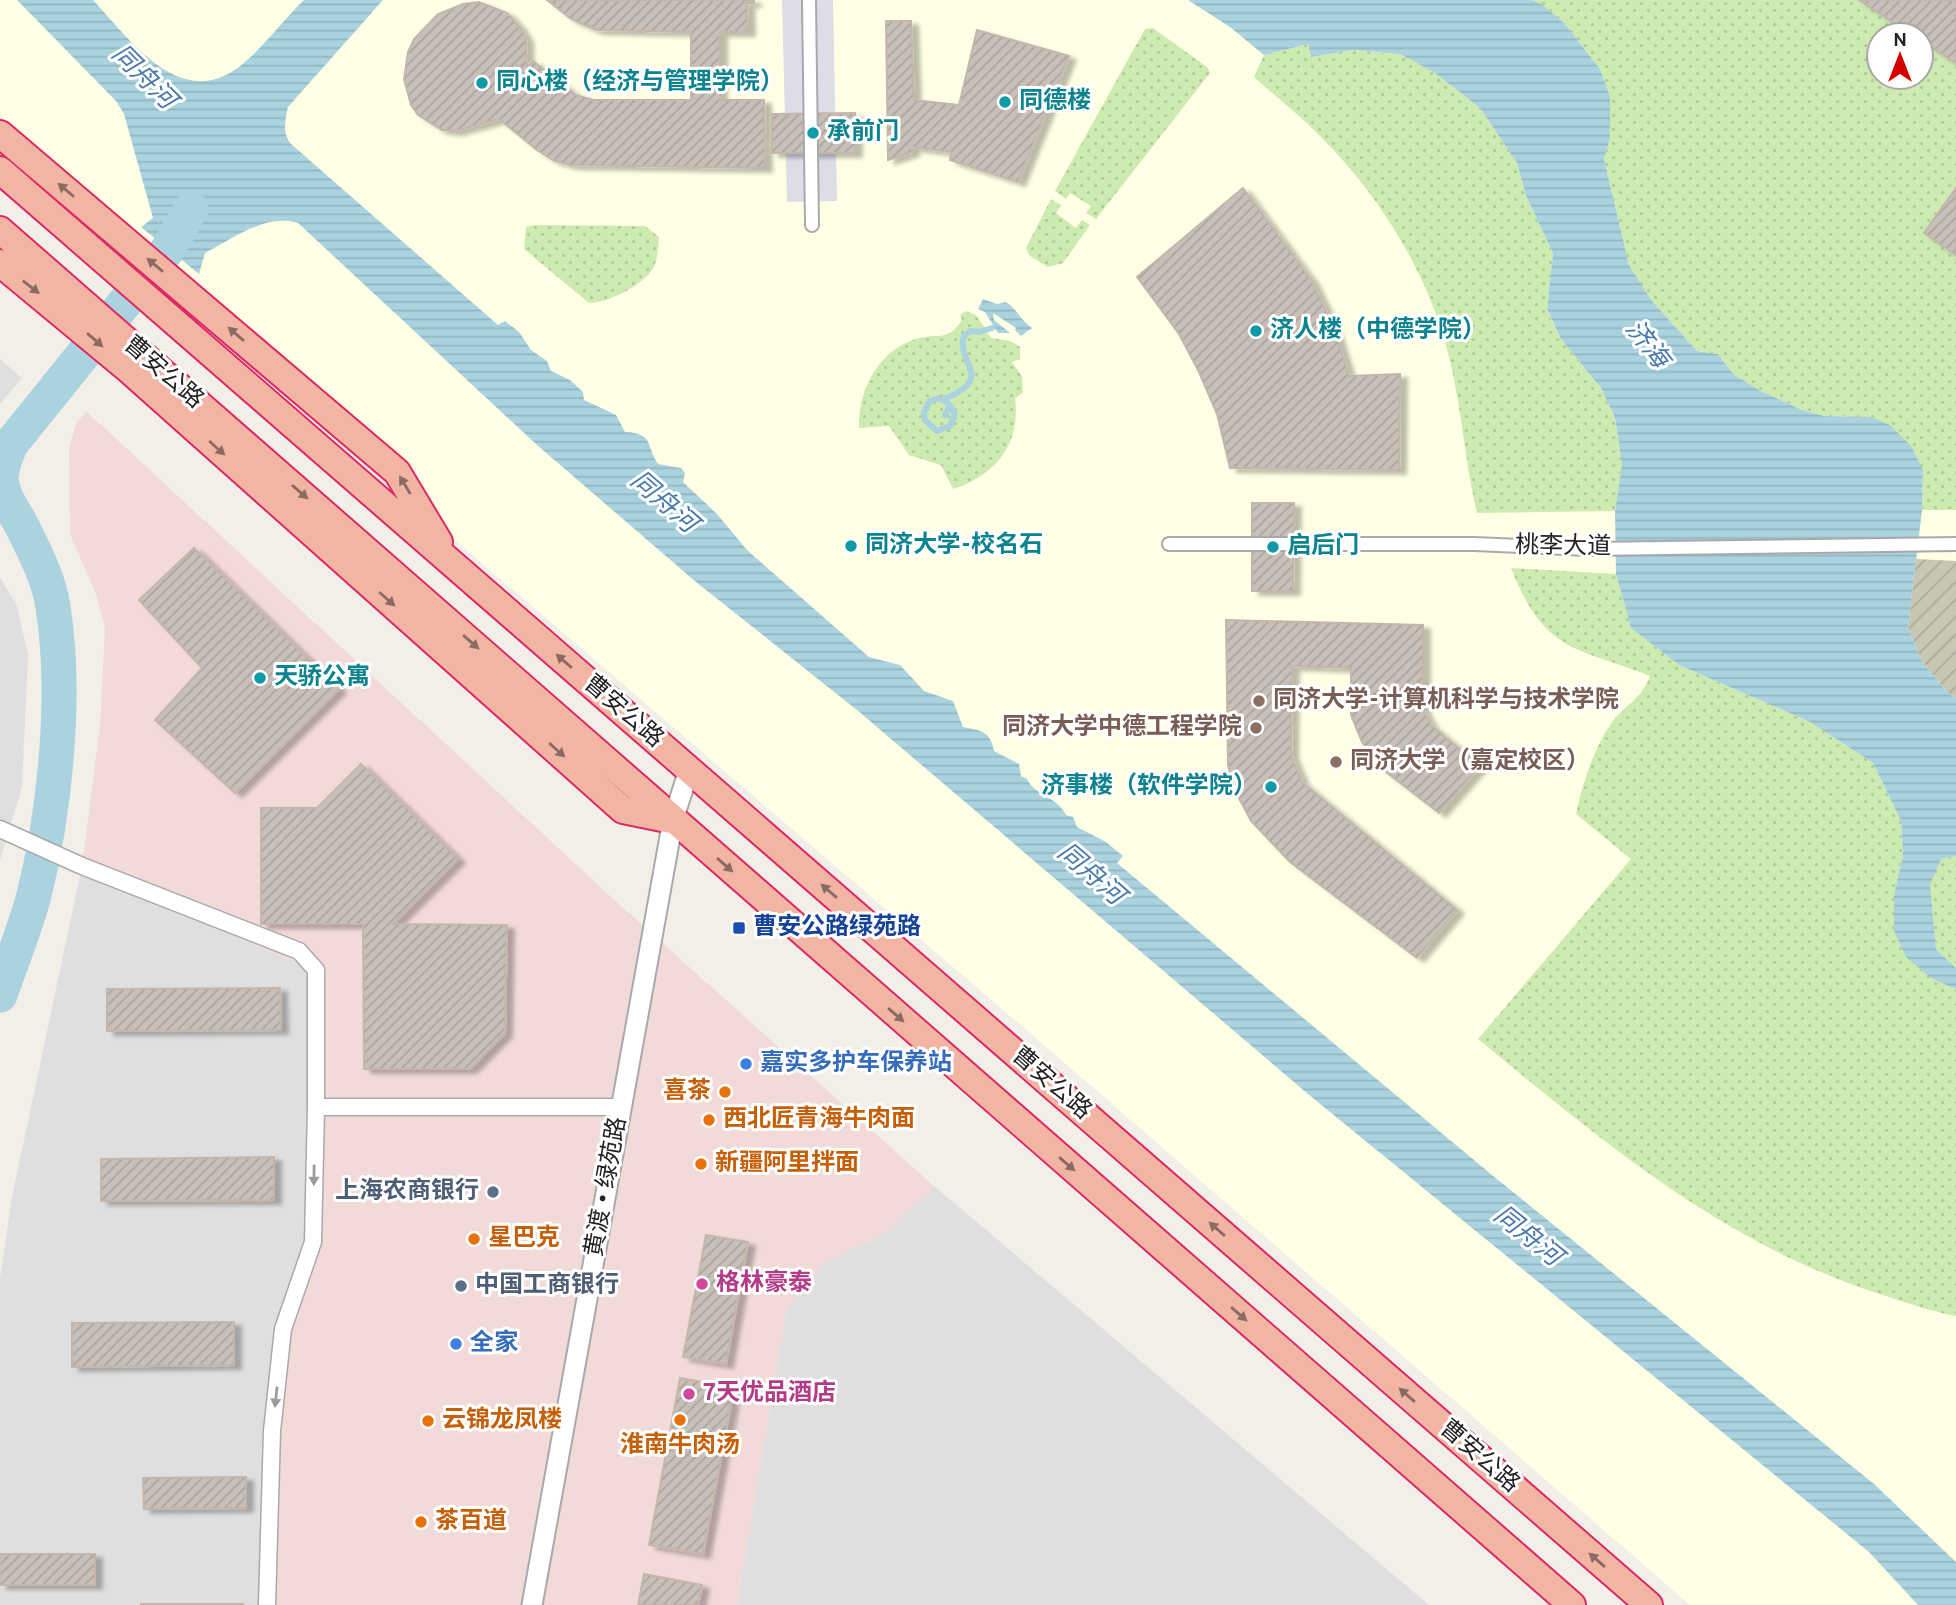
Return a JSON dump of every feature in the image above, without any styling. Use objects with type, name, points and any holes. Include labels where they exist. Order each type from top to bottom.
[{"type":"highway","name":"曹安公路","points":[[0,134],[397,472],[453,565]]},
{"type":"highway","name":"曹安公路","points":[[0,170],[170,314],[453,565],[1649,1605]]},
{"type":"highway","name":"曹安公路","points":[[0,230],[65,301],[673,820],[1572,1605]]},
{"type":"highway","name":"曹安公路","points":[[0,263],[65,301]]},
{"type":"street","points":[[809,0],[812,225]]},
{"type":"street","name":"桃李大道","points":[[1169,544],[1474,544],[1600,549],[1956,544]]},
{"type":"street","name":"黄渡 • 绿苑路","points":[[532,1605],[673,820],[690,770]]},
{"type":"street","points":[[4,832],[82,866],[299,951],[316,970],[313,1242],[283,1329],[274,1418],[267,1605]]},
{"type":"street","points":[[316,1107],[622,1107]]},
{"type":"shaded area","name":"同济大学（嘉定校区）","points":[[0,0],[1956,0],[1956,1605],[1690,1605],[1044,1045],[0,150]]},
{"type":"shaded area","points":[[782,0],[833,0],[837,201],[787,202]]},
{"type":"shaded area","points":[[0,359],[22,378],[0,404]]},
{"type":"shaded area","points":[[86,411],[621,906],[934,1186],[884,1234],[825,1262],[787,1308],[737,1605],[263,1605],[283,1329],[313,1242],[313,977],[301,966],[82,866],[100,726],[105,627],[96,594],[70,534],[69,449],[76,424]]},
{"type":"shaded area","points":[[1916,559],[1956,561],[1956,698],[1948,693],[1922,662],[1908,628]]},
{"type":"shaded area","points":[[0,577],[17,606],[28,655],[22,787],[0,861]]},
{"type":"shaded area","points":[[82,866],[301,966],[313,976],[313,1242],[263,1605],[0,1605],[0,1278],[12,1197]]},
{"type":"shaded area","points":[[934,1186],[1429,1605],[737,1605],[787,1308],[825,1262],[884,1234]]},
{"type":"green space","points":[[1532,0],[1956,0],[1956,510],[1922,510],[1923,470],[1848,416],[1824,416],[1802,410],[1759,390],[1733,374],[1718,354],[1697,351],[1652,301],[1629,265],[1604,159],[1610,138],[1610,96],[1600,69],[1566,25],[1543,5]]},
{"type":"green space","points":[[1153,28],[1207,67],[1210,73],[1096,219],[1086,213],[1091,206],[1070,193],[1066,199],[1055,191],[1145,29]]},
{"type":"green space","points":[[1308,44],[1311,57],[1354,50],[1400,54],[1435,73],[1480,108],[1517,163],[1526,196],[1553,253],[1547,310],[1561,339],[1601,388],[1615,418],[1622,464],[1615,511],[1477,513],[1450,361],[1430,299],[1416,268],[1400,238],[1362,183],[1310,127],[1254,77],[1264,55]]},
{"type":"green space","points":[[1051,199],[1061,205],[1056,213],[1076,228],[1082,220],[1090,225],[1063,263],[1048,267],[1030,256],[1026,248]]},
{"type":"green space","points":[[645,226],[659,237],[655,263],[647,276],[632,287],[614,297],[589,303],[524,249],[526,227]]},
{"type":"green space","points":[[966,311],[976,315],[991,338],[1010,341],[1020,347],[1020,359],[1012,362],[1022,376],[1023,393],[1015,398],[1014,430],[1002,456],[982,475],[953,489],[941,465],[909,455],[889,426],[859,428],[860,413],[867,385],[882,361],[905,343],[947,334],[957,327],[962,320],[960,315]]},
{"type":"green space","points":[[1511,568],[1616,574],[1631,628],[1679,665],[1810,722],[1873,763],[1901,821],[1903,856],[1894,902],[1956,989],[1956,1316],[1914,1305],[1830,1276],[1722,1221],[1622,1154],[1478,1039],[1631,859],[1576,814],[1585,778],[1599,744],[1612,722],[1638,696],[1650,676],[1582,651],[1550,632],[1536,617]]},
{"type":"green space","points":[[1956,856],[1956,968],[1936,949],[1929,885],[1941,859]]},
{"type":"water","name":"同舟河","points":[[17,0],[93,0],[138,49],[156,64],[174,75],[194,81],[215,79],[236,69],[254,54],[304,0],[383,0],[288,107],[285,131],[291,144],[498,325],[505,321],[519,332],[531,350],[547,361],[551,371],[570,380],[583,392],[584,400],[616,415],[625,432],[645,438],[658,464],[681,468],[685,473],[683,482],[716,513],[747,550],[869,657],[900,665],[924,691],[953,701],[963,727],[987,735],[994,751],[1019,764],[1021,776],[1057,804],[1066,815],[1073,817],[1077,827],[1106,842],[1123,856],[1117,863],[1492,1175],[1874,1484],[1956,1562],[1956,1605],[1918,1605],[1869,1552],[1308,1094],[857,710],[696,582],[537,445],[298,223],[286,221],[261,224],[238,235],[205,253],[199,274],[141,227],[153,218],[124,114],[116,101]]},
{"type":"water","name":"济海","points":[[1188,0],[1532,0],[1543,5],[1566,25],[1600,69],[1610,96],[1610,138],[1604,159],[1629,265],[1652,301],[1697,351],[1718,354],[1733,374],[1759,390],[1802,410],[1824,416],[1870,417],[1890,425],[1911,446],[1923,470],[1922,510],[1908,628],[1922,662],[1948,693],[1956,698],[1956,856],[1941,859],[1930,885],[1936,949],[1956,968],[1956,989],[1931,978],[1906,957],[1894,931],[1894,895],[1903,856],[1901,821],[1873,763],[1810,722],[1679,665],[1631,628],[1616,574],[1615,511],[1622,464],[1615,418],[1601,388],[1561,339],[1547,309],[1553,253],[1526,196],[1517,163],[1480,108],[1435,73],[1400,54],[1354,50],[1311,57],[1308,44],[1264,55],[1230,27]]},
{"type":"water","points":[[983,299],[997,304],[1006,302],[1032,328],[1021,336],[1016,328],[993,313],[994,320],[1010,333],[998,333],[985,312],[978,309]]},
{"type":"building","name":"同心楼（经济与管理学院）","points":[[547,0],[754,0],[754,3],[747,3],[748,32],[720,32],[720,100],[764,100],[765,168],[571,165],[553,160],[537,150],[499,119],[456,131],[442,130],[418,115],[411,105],[404,79],[408,52],[414,39],[438,14],[463,4],[479,2],[507,13],[519,26],[526,38],[527,67],[533,61],[576,95],[593,100],[691,100],[691,32],[596,30],[571,19]]},
{"type":"building","points":[[1859,0],[1956,0],[1956,63],[1935,50],[1935,21],[1891,21]]},
{"type":"building","name":"同德楼","points":[[886,21],[911,21],[914,100],[959,105],[977,30],[1069,56],[1018,182],[950,160],[951,152],[912,147],[912,152],[888,160]]},
{"type":"building","name":"承前门","points":[[855,113],[855,153],[772,153],[772,114]]},
{"type":"building","name":"济人楼（中德学院）","points":[[1243,188],[1312,281],[1334,328],[1349,376],[1400,374],[1399,470],[1230,468],[1217,414],[1199,372],[1179,334],[1137,277]]},
{"type":"building","points":[[1956,188],[1956,255],[1924,233]]},
{"type":"building","name":"启后门","points":[[1252,503],[1294,503],[1293,591],[1252,591]]},
{"type":"building","name":"天骄公寓","points":[[194,548],[339,689],[235,793],[155,720],[202,668],[139,600]]},
{"type":"building","name":"济事楼（软件学院）","points":[[1226,620],[1423,625],[1423,710],[1431,725],[1480,766],[1439,813],[1381,768],[1362,742],[1351,715],[1351,668],[1292,666],[1291,755],[1302,782],[1457,910],[1417,958],[1290,862],[1251,821],[1235,791],[1228,765]]},
{"type":"building","points":[[361,764],[458,859],[393,924],[507,925],[505,1033],[470,1069],[364,1069],[363,924],[261,924],[261,808],[317,808]]},
{"type":"building","points":[[280,988],[281,1030],[107,1031],[107,989]]},
{"type":"building","points":[[274,1157],[274,1200],[101,1201],[101,1159]]},
{"type":"building","points":[[706,1235],[748,1242],[726,1364],[683,1357]]},
{"type":"building","points":[[234,1322],[234,1365],[72,1367],[72,1323]]},
{"type":"building","points":[[680,1378],[734,1388],[703,1554],[649,1545]]},
{"type":"building","points":[[246,1477],[246,1508],[144,1509],[143,1478]]},
{"type":"building","points":[[0,1554],[95,1554],[95,1585],[0,1585]]},
{"type":"building","points":[[644,1574],[702,1585],[698,1605],[638,1605]]},
{"type":"building","points":[[243,1604],[243,1605],[141,1605]]},
{"type":"waterway","points":[[0,995],[33,899],[41,865],[53,792],[59,715],[57,641],[51,597],[37,557],[4,492],[1,479],[3,465],[11,444],[168,249],[191,209]]},
{"type":"waterway","points":[[944,399],[960,391],[971,377],[963,345],[964,336],[971,331],[979,332],[992,328]]},
{"type":"waterway","points":[[939,398],[949,404],[955,414],[950,426],[937,431],[925,420],[924,412],[930,401],[939,398]]},
{"type":"waterway","points":[[945,415],[949,407]]},
{"type":"place","name":"同心楼（经济与管理学院）","points":[[482,83]]},
{"type":"place","name":"同德楼","points":[[1005,102]]},
{"type":"place","name":"承前门","points":[[813,133]]},
{"type":"place","name":"济人楼（中德学院）","points":[[1256,331]]},
{"type":"place","name":"同济大学-校名石","points":[[851,546]]},
{"type":"place","name":"启后门","points":[[1273,547]]},
{"type":"place","name":"天骄公寓","points":[[260,678]]},
{"type":"place","name":"同济大学-计算机科学与技术学院","points":[[1259,701]]},
{"type":"place","name":"同济大学中德工程学院","points":[[1256,728]]},
{"type":"place","name":"同济大学（嘉定校区）","points":[[1336,762]]},
{"type":"place","name":"济事楼（软件学院）","points":[[1271,787]]},
{"type":"place","name":"曹安公路绿苑路","points":[[739,928]]},
{"type":"place","name":"嘉实多护车保养站","points":[[746,1064]]},
{"type":"place","name":"喜茶","points":[[725,1092]]},
{"type":"place","name":"西北匠青海牛肉面","points":[[709,1120]]},
{"type":"place","name":"新疆阿里拌面","points":[[701,1164]]},
{"type":"place","name":"上海农商银行","points":[[493,1192]]},
{"type":"place","name":"星巴克","points":[[474,1239]]},
{"type":"place","name":"格林豪泰","points":[[702,1284]]},
{"type":"place","name":"中国工商银行","points":[[461,1286]]},
{"type":"place","name":"全家","points":[[456,1344]]},
{"type":"place","name":"7天优品酒店","points":[[689,1394]]},
{"type":"place","name":"淮南牛肉汤","points":[[680,1420]]},
{"type":"place","name":"云锦龙凤楼","points":[[428,1421]]},
{"type":"place","name":"茶百道","points":[[421,1522]]}]
